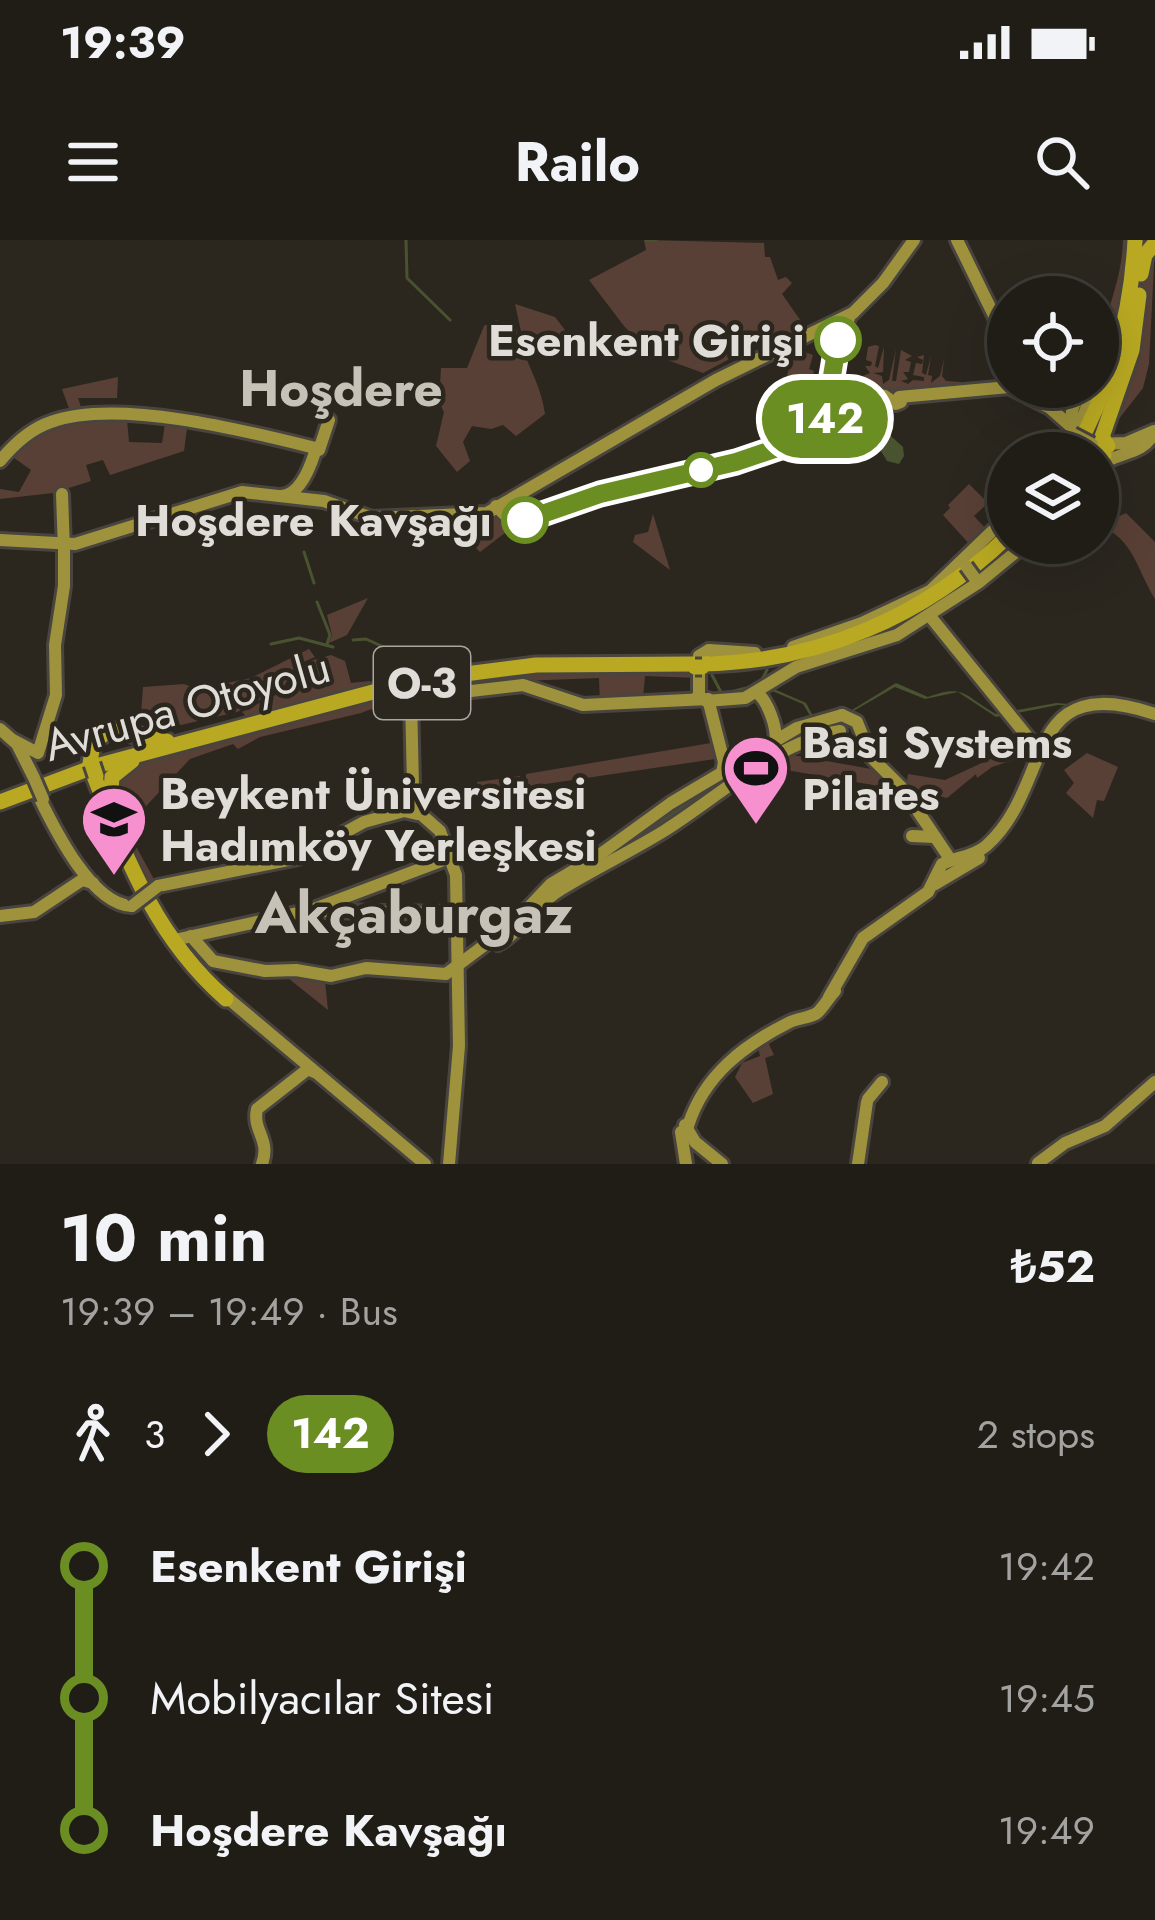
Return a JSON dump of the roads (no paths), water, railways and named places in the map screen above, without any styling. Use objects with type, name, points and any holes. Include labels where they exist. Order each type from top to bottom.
[{"type":"highway","points":[[1135,240],[1140,277]]},
{"type":"highway","points":[[1119,322],[1135,240]]},
{"type":"highway","points":[[1094,432],[1129,322],[1135,240]]},
{"type":"highway","points":[[1104,432],[1137,319],[1144,259],[1155,243]]},
{"type":"highway","points":[[1100,410],[1127,354],[1137,319]]},
{"type":"highway","name":"Avrupa Otoyolu","points":[[0,803],[157,752],[448,678],[549,668],[786,658],[861,637],[934,599],[987,555]]},
{"type":"highway","name":"Avrupa Otoyolu","points":[[0,803],[94,769],[392,686],[466,672],[553,664],[700,665]]},
{"type":"highway","points":[[202,966],[176,958],[148,902],[94,769],[93,742],[110,730],[163,741],[223,731]]},
{"type":"highway","points":[[113,820],[108,796],[112,777],[125,763],[157,752]]},
{"type":"highway","points":[[35,789],[80,783],[96,793],[113,820]]},
{"type":"highway","points":[[148,902],[202,966]]},
{"type":"highway","points":[[148,902],[190,965],[202,966]]},
{"type":"main road","points":[[825,424],[833,355],[843,325],[893,273],[915,240]]},
{"type":"main road","points":[[957,240],[987,301]]},
{"type":"main road","points":[[0,541],[64,547],[233,496],[327,504],[363,518],[381,519],[496,510],[714,382],[834,325],[843,325]]},
{"type":"main road","points":[[496,510],[517,523],[796,444],[872,394],[898,399],[1005,387],[1048,410],[1072,432]]},
{"type":"main road","points":[[0,464],[22,441],[50,425],[94,417],[191,425],[316,450]]},
{"type":"main road","points":[[1119,444],[1151,436]]},
{"type":"main road","points":[[1119,456],[1146,444],[1151,436]]},
{"type":"main road","points":[[301,499],[297,494],[316,450]]},
{"type":"main road","points":[[279,499],[292,493],[316,450]]},
{"type":"main road","points":[[35,789],[26,748],[56,697],[55,645],[65,585],[60,496]]},
{"type":"main road","points":[[279,499],[325,501],[381,519]]},
{"type":"main road","points":[[413,809],[411,698],[523,685],[583,705],[737,700],[796,668],[897,634],[929,615],[987,543]]},
{"type":"main road","points":[[966,571],[980,579],[1003,564]]},
{"type":"main road","points":[[700,665],[800,645],[862,623],[966,571]]},
{"type":"main road","points":[[929,615],[1038,749]]},
{"type":"main road","points":[[700,665],[742,644]]},
{"type":"main road","points":[[700,665],[711,697],[707,703],[724,774]]},
{"type":"main road","points":[[756,692],[762,695],[778,740]]},
{"type":"main road","points":[[686,1164],[686,1130],[707,1084],[726,1069],[735,1054],[790,1022],[814,1016],[860,943],[986,848],[1014,805],[1038,749],[1059,720],[1082,706],[1116,702],[1155,713]]},
{"type":"main road","points":[[202,966],[326,979],[370,970],[459,969],[551,884],[610,855],[632,850],[682,819],[724,774],[840,731],[850,724],[842,716]]},
{"type":"main road","points":[[610,855],[626,835],[799,727],[842,716],[857,722],[872,757],[905,793],[929,839],[930,888]]},
{"type":"main road","points":[[799,727],[793,737],[805,744]]},
{"type":"main road","points":[[0,730],[26,748]]},
{"type":"main road","points":[[0,730],[16,746],[35,789],[92,883],[111,900],[148,902],[183,878],[298,856],[349,828],[413,809]]},
{"type":"main road","points":[[840,731],[856,736],[869,758],[905,793]]},
{"type":"main road","points":[[778,740],[793,741],[788,753]]},
{"type":"main road","points":[[413,809],[438,828],[452,857],[459,914],[455,1113],[449,1157]]},
{"type":"main road","points":[[626,835],[620,847],[632,850]]},
{"type":"main road","points":[[929,839],[960,855],[986,848]]},
{"type":"main road","points":[[67,843],[92,883]]},
{"type":"main road","points":[[202,966],[311,910],[452,857]]},
{"type":"main road","points":[[0,915],[34,910],[92,883]]},
{"type":"main road","points":[[311,910],[459,914]]},
{"type":"main road","points":[[202,966],[309,1070],[423,1164]]},
{"type":"main road","points":[[265,1158],[257,1115],[309,1070]]},
{"type":"main road","points":[[309,1070],[423,1164]]},
{"type":"main road","points":[[1037,1161],[1105,1126],[1155,1082]]},
{"type":"main road","points":[[859,1164],[869,1101],[883,1085]]},
{"type":"main road","points":[[686,1130],[722,1164]]},
{"type":"waterway","points":[[406,240],[407,278],[450,320]]},
{"type":"waterway","points":[[646,240],[656,240]]},
{"type":"waterway","points":[[304,552],[314,583]]},
{"type":"waterway","points":[[317,602],[330,635],[327,644]]},
{"type":"waterway","points":[[271,644],[299,638],[333,647]]},
{"type":"waterway","points":[[353,640],[412,651]]},
{"type":"waterway","points":[[759,685],[767,670]]},
{"type":"waterway","points":[[712,675],[722,694]]},
{"type":"waterway","points":[[804,736],[822,727]]},
{"type":"waterway","points":[[728,777],[762,757]]},
{"type":"waterway","points":[[622,847],[722,781]]},
{"type":"place","name":"Esenkent Girişi","points":[[838,340]]},
{"type":"place","name":"Hoşdere Kavşağı","points":[[525,520]]},
{"type":"place","name":"Basi Systems Pilates","points":[[756,827]]},
{"type":"place","name":"Beykent Üniversitesi Hadımköy Yerleşkesi","points":[[114,878]]},
{"type":"district","name":"Hoşdere","points":[[341,388]]},
{"type":"district","name":"Akçaburgaz","points":[[414,913]]}]
